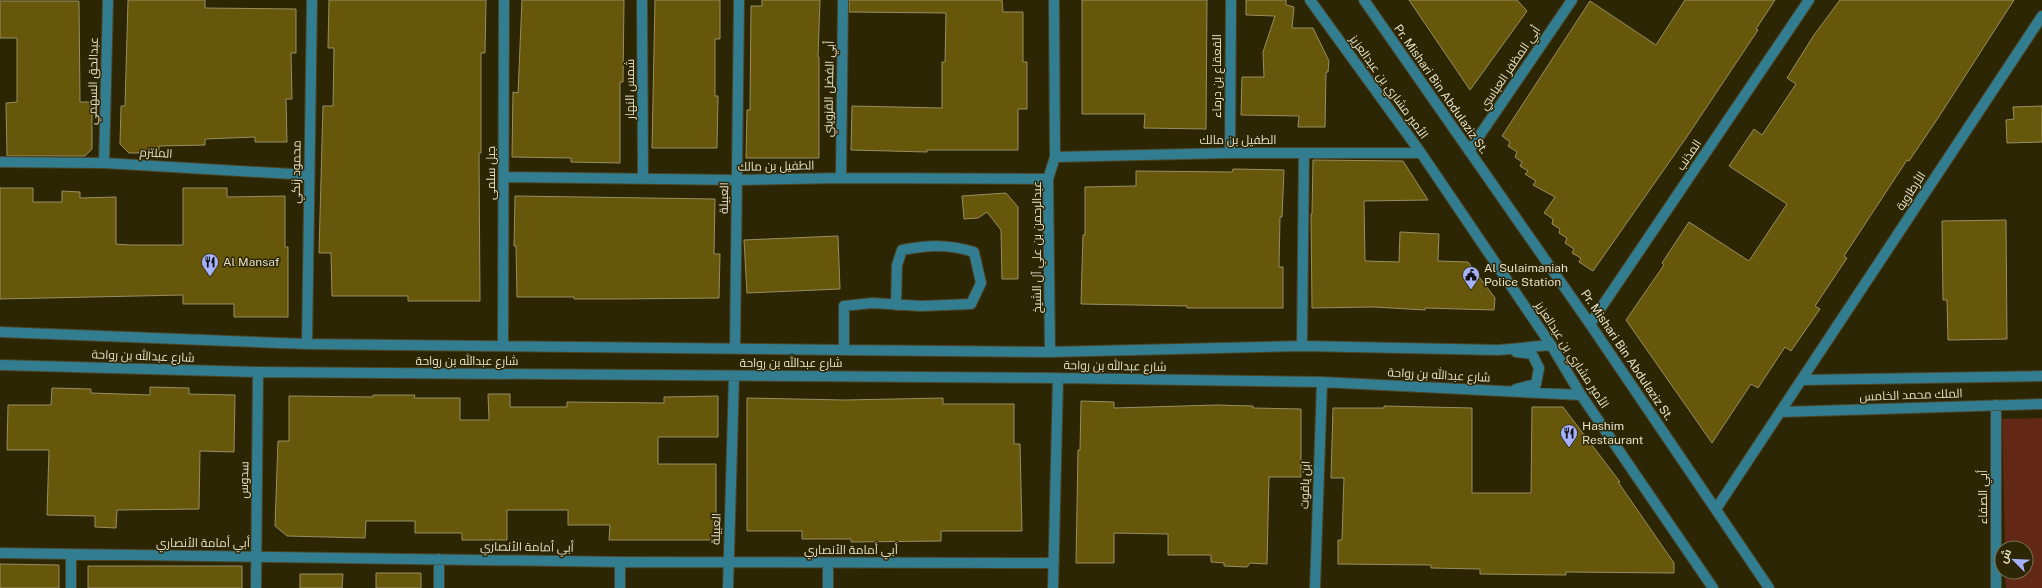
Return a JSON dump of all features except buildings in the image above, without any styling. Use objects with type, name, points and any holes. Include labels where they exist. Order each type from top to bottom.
[{"type":"street","name":"عبدالحق السهمي","points":[[104,163],[108,0]]},
{"type":"street","name":"محمود زنكي","points":[[307,344],[312,0]]},
{"type":"street","name":"جبل سلمى","points":[[503,345],[504,0]]},
{"type":"street","name":"شمس النهار","points":[[642,0],[643,178]]},
{"type":"street","name":"العبيلة","points":[[735,348],[739,0]]},
{"type":"street","name":"أبي الفضل القزويني","points":[[841,178],[843,0]]},
{"type":"street","name":"عبدالرحمن بن علي آل الشيخ","points":[[1050,352],[1048,179],[1055,157],[1054,0]]},
{"type":"street","name":"القعقاع بن درماء","points":[[1230,153],[1231,0]]},
{"type":"street","name":"الأمير مشاري بن عبدالعزيز","points":[[1310,0],[1421,153],[1551,345],[1581,395],[1713,588]]},
{"type":"street","name":"Pr. Mishari Bin Abdulaziz St.","points":[[1364,0],[1590,324],[1769,588]]},
{"type":"street","name":"أبي المظفر العباسي","points":[[1469,151],[1572,0]]},
{"type":"street","name":"المذنب","points":[[1590,324],[1809,0]]},
{"type":"street","name":"الأرطاوية","points":[[1716,509],[2042,16]]},
{"type":"street","name":"الطفيل بن مالك","points":[[1055,157],[1230,153],[1421,153]]},
{"type":"street","points":[[1302,346],[1304,153]]},
{"type":"street","name":"الملتزم","points":[[0,162],[104,163],[309,175]]},
{"type":"street","name":"الطفيل بن مالك","points":[[504,177],[737,180],[841,178],[1048,179]]},
{"type":"street","points":[[844,350],[844,306],[872,303],[896,305],[971,304],[981,283],[974,252],[955,246],[924,246],[902,250],[897,265],[896,305]]},
{"type":"street","name":"شارع عبدالله بن رواحة","points":[[0,332],[307,344],[1050,352],[1302,346],[1499,350],[1551,345]]},
{"type":"street","points":[[1499,350],[1532,354],[1539,368],[1536,384],[1503,392]]},
{"type":"street","name":"شارع عبدالله بن رواحة","points":[[0,365],[258,372],[1058,378],[1322,382],[1581,395]]},
{"type":"street","name":"سدوس","points":[[256,588],[258,372]]},
{"type":"street","name":"العبيلة","points":[[728,588],[734,376]]},
{"type":"street","name":"الملك محمد الخامس","points":[[1802,380],[2042,376]]},
{"type":"street","points":[[1054,588],[1058,378]]},
{"type":"street","name":"ابن ياقوت","points":[[1314,588],[1322,382]]},
{"type":"street","name":"الملك محمد الخامس","points":[[1781,412],[2042,404]]},
{"type":"street","name":"أبي الصفاء","points":[[1996,405],[1996,588]]},
{"type":"street","name":"أبي أمامة الأنصاري","points":[[0,553],[439,558],[620,562],[728,561],[828,564],[1054,564]]},
{"type":"street","points":[[71,555],[71,588]]},
{"type":"street","points":[[439,558],[439,588]]},
{"type":"street","points":[[620,562],[620,588]]},
{"type":"street","points":[[828,564],[828,588]]},
{"type":"shaded area","points":[[2042,418],[2042,588],[2006,588],[2006,580],[2034,580],[2034,540],[2005,540],[2002,419]]},
{"type":"place","name":"Al Mansaf","points":[[210,277]]},
{"type":"place","name":"Al Sulaimaniah Police Station","points":[[1471,290]]},
{"type":"place","name":"Hashim Restaurant","points":[[1569,448]]}]
